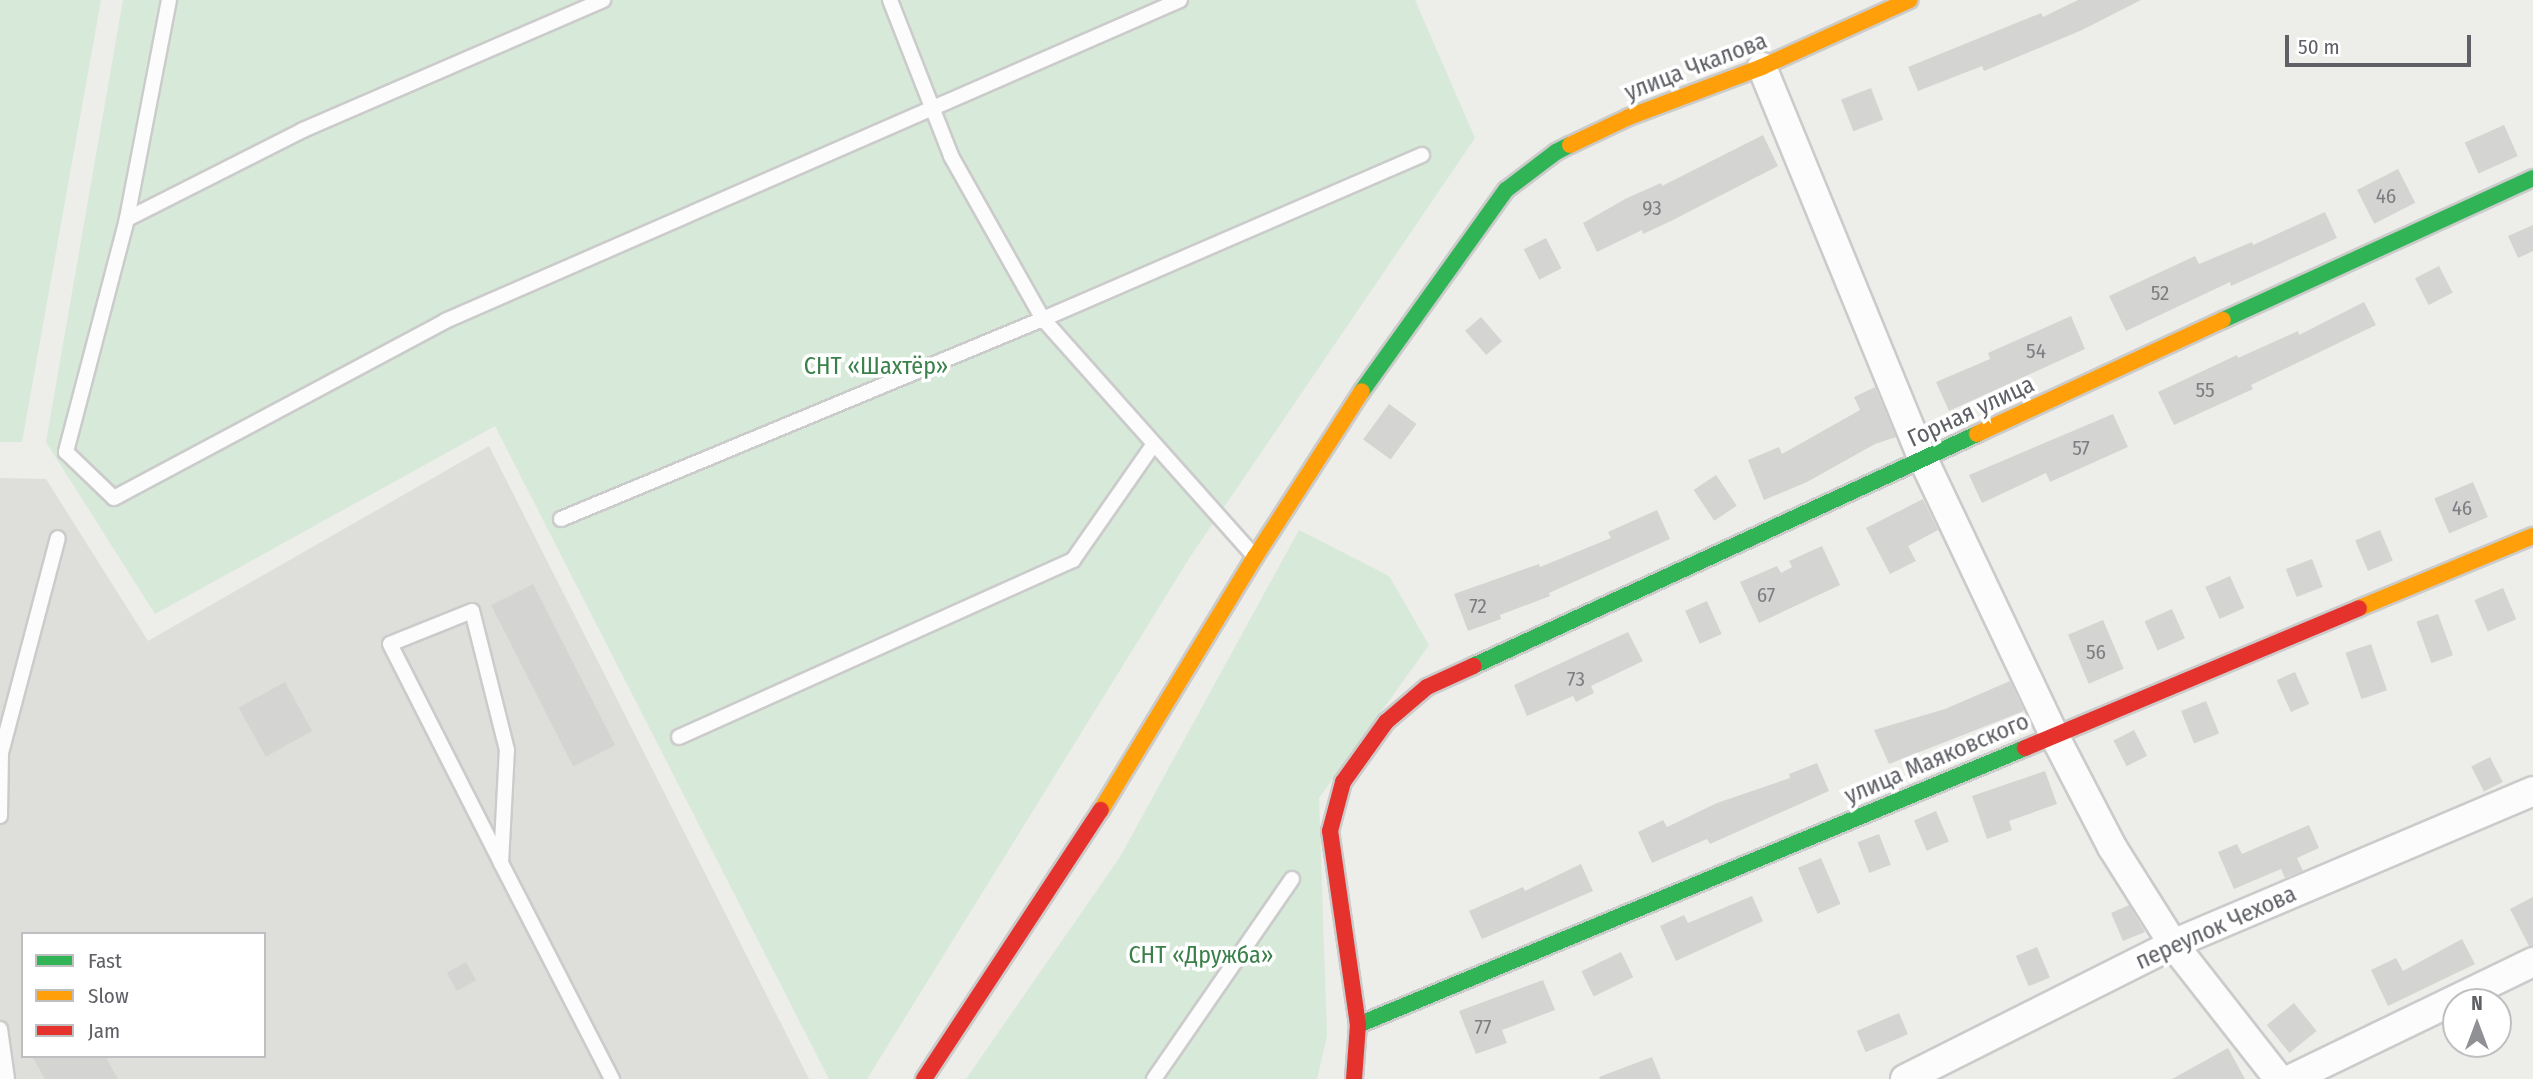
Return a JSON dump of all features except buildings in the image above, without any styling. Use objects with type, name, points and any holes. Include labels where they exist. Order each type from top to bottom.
[{"type":"street","name":"улица Чкалова","points":[[924,1079],[1119,783],[1255,557],[1355,401],[1506,190],[1556,152],[1629,117],[1762,66],[1910,0]]},
{"type":"street","points":[[1762,66],[1923,459],[2054,735],[2112,847],[2173,944],[2279,1079]]},
{"type":"street","name":"Горная улица","points":[[1354,1079],[1358,1025],[1330,831],[1343,782],[1386,722],[1427,687],[2533,178]]},
{"type":"street","name":"улица Маяковского","points":[[1358,1025],[2533,536]]},
{"type":"street","name":"переулок Чехова","points":[[1905,1079],[2173,944],[2533,791]]},
{"type":"street","points":[[2291,1079],[2533,962]]},
{"type":"lane","points":[[169,0],[127,219],[66,452],[114,498],[445,321],[1181,0]]},
{"type":"lane","points":[[127,219],[303,130],[603,0]]},
{"type":"lane","points":[[890,0],[951,156],[1043,319],[1255,557]]},
{"type":"lane","points":[[561,519],[1043,319],[1422,155]]},
{"type":"lane","points":[[679,737],[1073,560],[1154,444]]},
{"type":"lane","points":[[0,816],[1,753],[58,538]]},
{"type":"lane","points":[[501,863],[507,750],[472,611],[390,644],[501,863],[612,1079]]},
{"type":"lane","points":[[1154,1079],[1292,879]]},
{"type":"lane","points":[[0,1029],[7,1079]]},
{"type":"shaded area","points":[[489,446],[809,1079],[0,1079],[0,478],[46,479],[148,641]]},
{"type":"green space","points":[[0,0],[101,0],[22,442],[0,442]]},
{"type":"green space","name":"СНТ «Шахтёр»","points":[[123,0],[1415,0],[1475,138],[1190,557],[867,1079],[829,1079],[495,426],[155,614],[46,442]]},
{"type":"green space","name":"СНТ «Дружба»","points":[[1299,530],[1389,576],[1429,645],[1319,798],[1327,1036],[1317,1079],[966,1079],[1120,857]]},
{"type":"traffic: fast","points":[[1362,391],[1506,190],[1556,152],[1570,145]]},
{"type":"traffic: fast","points":[[2223,320],[2533,178]]},
{"type":"traffic: fast","points":[[1473,666],[1977,434]]},
{"type":"traffic: fast","points":[[1358,1025],[2025,748]]},
{"type":"traffic: slow","points":[[1570,145],[1629,117],[1762,67],[1910,0]]},
{"type":"traffic: slow","points":[[1977,434],[2223,320]]},
{"type":"traffic: slow","points":[[1101,810],[1255,557],[1362,391]]},
{"type":"traffic: slow","points":[[2359,608],[2533,536]]},
{"type":"traffic: jam","points":[[2025,748],[2359,608]]},
{"type":"traffic: jam","points":[[1354,1079],[1358,1025],[1330,831],[1343,782],[1386,722],[1427,687],[1473,666]]},
{"type":"traffic: jam","points":[[924,1079],[1101,810]]}]
